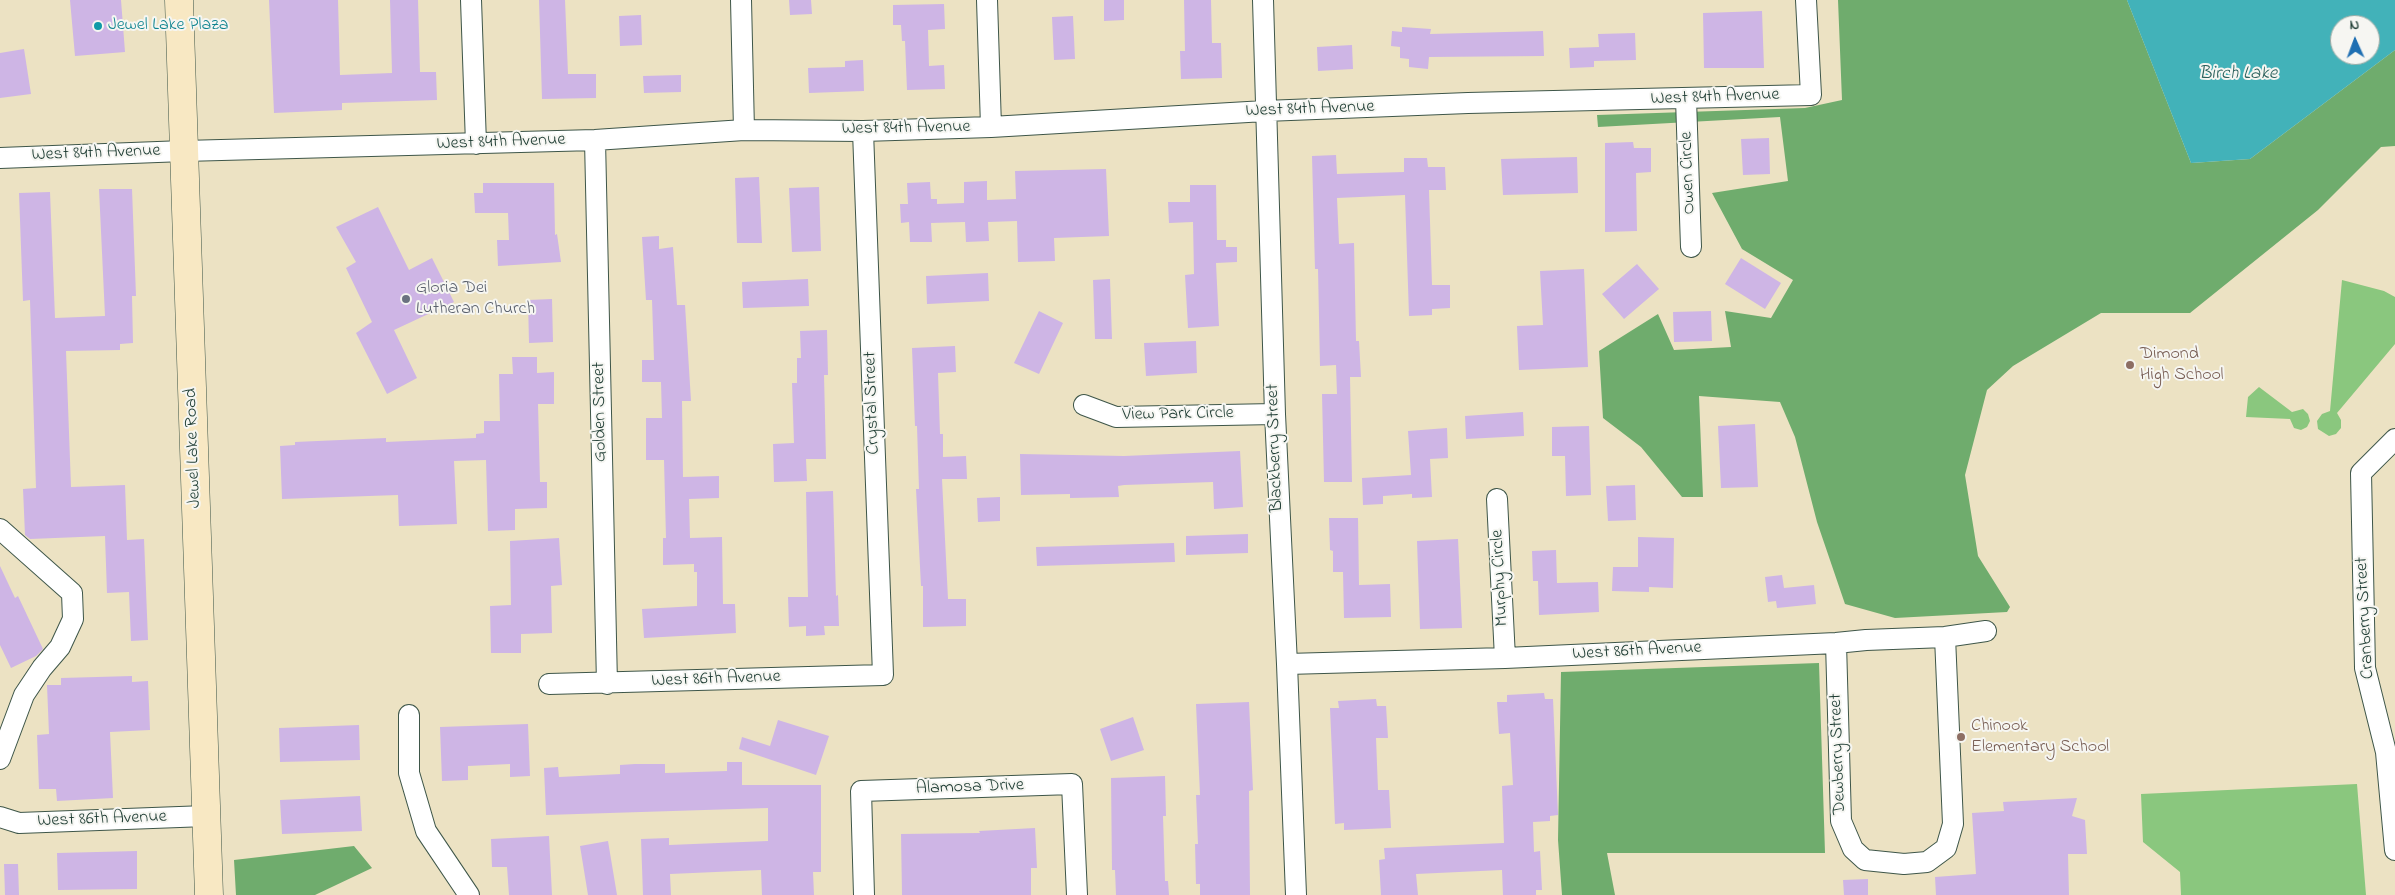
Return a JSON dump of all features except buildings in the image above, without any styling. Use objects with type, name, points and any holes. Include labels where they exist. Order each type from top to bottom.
[{"type":"main road","name":"Jewel Lake Road","points":[[179,0],[210,895]]},
{"type":"street","points":[[471,0],[476,144]]},
{"type":"street","points":[[741,0],[744,130]]},
{"type":"street","points":[[987,0],[991,127]]},
{"type":"street","name":"Blackberry Street","points":[[1263,0],[1275,414],[1296,895]]},
{"type":"street","name":"West 84th Avenue","points":[[2,162],[184,151],[595,140],[744,130],[863,131],[991,127],[1265,111],[1468,103],[1811,95],[1806,0]]},
{"type":"street","name":"Owen Circle","points":[[1686,99],[1692,247]]},
{"type":"street","name":"Crystal Street","points":[[863,131],[883,675]]},
{"type":"street","name":"Golden Street","points":[[595,140],[606,684]]},
{"type":"street","name":"View Park Circle","points":[[1084,406],[1116,417],[1275,414]]},
{"type":"street","name":"Cranberry Street","points":[[2395,439],[2360,473],[2365,668],[2386,752],[2395,850]]},
{"type":"street","name":"Murphy Circle","points":[[1497,499],[1505,658]]},
{"type":"street","points":[[0,529],[72,593],[73,620],[60,647],[42,668],[24,696],[0,759]]},
{"type":"street","name":"West 86th Avenue","points":[[1287,664],[1505,658],[1836,643],[1945,637],[1986,631]]},
{"type":"street","name":"Dewberry Street","points":[[1836,643],[1841,822],[1853,849],[1865,860],[1904,864],[1927,862],[1946,848],[1953,824],[1945,637]]},
{"type":"street","name":"West 86th Avenue","points":[[549,684],[606,684],[883,675]]},
{"type":"street","points":[[409,715],[409,773],[426,831],[469,895]]},
{"type":"street","name":"Alamosa Drive","points":[[864,895],[861,791],[1072,784],[1077,895]]},
{"type":"street","name":"West 86th Avenue","points":[[0,817],[19,823],[206,816]]},
{"type":"green space","points":[[1838,0],[2127,0],[2191,163],[2250,159],[2375,65],[2380,65],[2380,61],[2395,50],[2395,146],[2381,147],[2318,210],[2190,313],[2101,313],[2013,366],[1987,390],[1965,475],[1978,556],[2010,607],[2007,612],[1895,618],[1845,604],[1817,522],[1795,437],[1780,402],[1699,396],[1703,497],[1682,497],[1641,447],[1603,418],[1599,351],[1658,314],[1674,350],[1731,347],[1725,311],[1771,318],[1793,280],[1742,249],[1712,193],[1788,181],[1780,117],[1598,127],[1597,115],[1805,108],[1842,100]]},
{"type":"green space","points":[[2342,280],[2384,291],[2395,297],[2395,344],[2337,413],[2341,420],[2341,428],[2336,434],[2329,436],[2318,429],[2317,421],[2322,414],[2330,411]]},
{"type":"green space","points":[[2259,387],[2292,412],[2303,409],[2308,414],[2310,421],[2307,427],[2301,430],[2294,428],[2290,419],[2246,417],[2248,397]]},
{"type":"green space","points":[[1819,663],[1825,853],[1607,853],[1615,895],[1562,895],[1558,840],[1561,672]]},
{"type":"green space","points":[[2357,784],[2366,895],[2181,895],[2180,872],[2143,842],[2141,794]]},
{"type":"green space","points":[[354,846],[372,868],[315,895],[236,895],[234,860]]},
{"type":"water","name":"Birch Lake","points":[[2127,0],[2395,0],[2395,50],[2380,61],[2380,15],[2330,15],[2330,65],[2375,65],[2250,159],[2191,163]]},
{"type":"place","name":"Jewel Lake Plaza","points":[[98,26]]},
{"type":"place","name":"Gloria Dei Lutheran Church","points":[[406,299]]},
{"type":"place","name":"Dimond High School","points":[[2130,365]]},
{"type":"place","name":"Chinook Elementary School","points":[[1961,737]]}]
